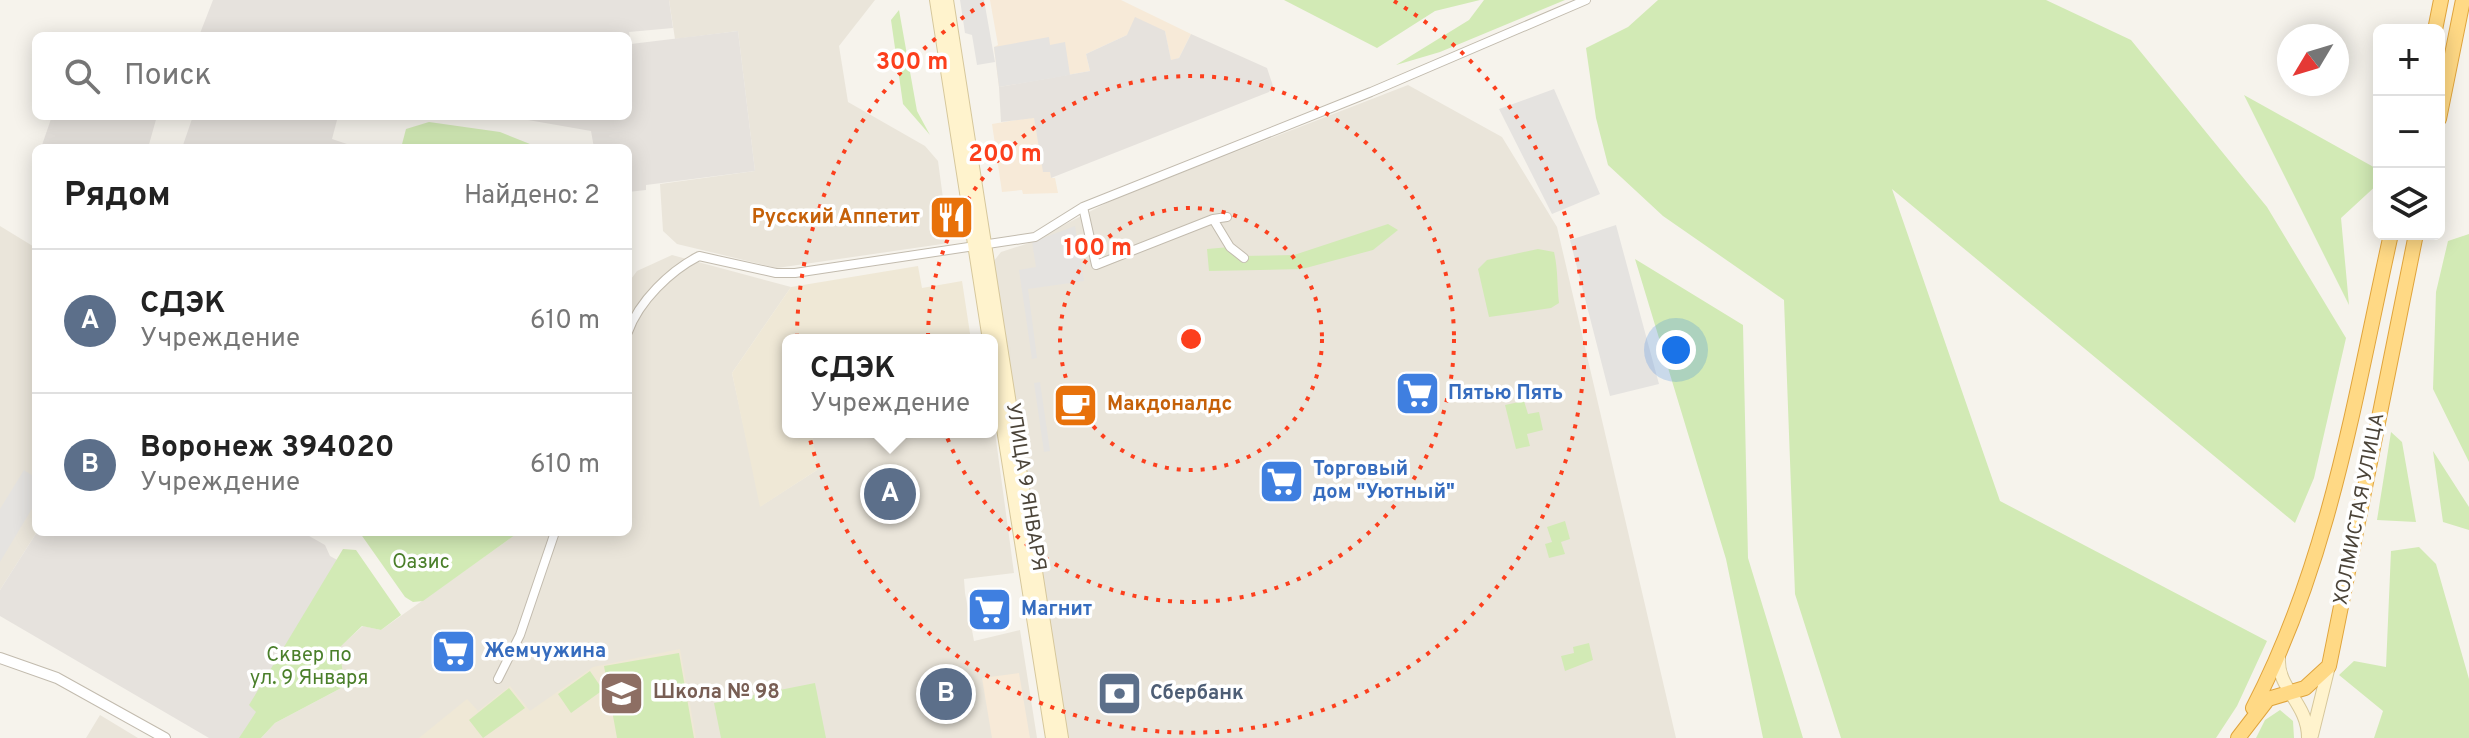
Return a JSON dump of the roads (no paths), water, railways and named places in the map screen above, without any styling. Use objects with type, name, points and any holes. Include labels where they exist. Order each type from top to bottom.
[{"type":"highway","points":[[2436,24],[2441,0]]},
{"type":"highway","points":[[2444,96],[2463,0]]},
{"type":"highway","name":"ХОЛМИСТАЯ УЛИЦА","points":[[2237,738],[2279,658],[2312,572],[2330,512],[2390,240]]},
{"type":"highway","name":"ХОЛМИСТАЯ УЛИЦА","points":[[2237,738],[2268,699],[2318,679],[2329,666],[2415,240]]},
{"type":"highway","points":[[2384,263],[2409,267]]},
{"type":"main road","name":"УЛИЦА 9 ЯНВАРЯ","points":[[936,0],[995,334]]},
{"type":"main road","name":"УЛИЦА 9 ЯНВАРЯ","points":[[947,0],[964,147]]},
{"type":"main road","name":"УЛИЦА 9 ЯНВАРЯ","points":[[981,246],[988,334]]},
{"type":"main road","name":"УЛИЦА 9 ЯНВАРЯ","points":[[998,349],[1062,738]]},
{"type":"main road","name":"УЛИЦА 9 ЯНВАРЯ","points":[[998,397],[1052,738]]},
{"type":"main road","points":[[2279,658],[2278,670],[2307,720],[2309,738]]},
{"type":"main road","points":[[2309,738],[2329,666]]},
{"type":"street","points":[[632,322],[639,305],[650,293],[699,256],[776,273],[795,273],[1035,237],[1083,207],[1586,0]]},
{"type":"street","points":[[1083,207],[1096,265],[1213,219],[1227,217]]},
{"type":"street","points":[[1213,219],[1230,247],[1244,258]]},
{"type":"street","points":[[498,679],[520,635],[554,536]]},
{"type":"street","points":[[0,658],[57,678],[165,738]]},
{"type":"place","name":"Русский Аппетит","points":[[951,218]]},
{"type":"place","name":"Пятью Пять","points":[[1417,394]]},
{"type":"place","name":"Макдоналдс","points":[[1076,405]]},
{"type":"place","name":"Торговый дом \"Уютный\"","points":[[1282,482]]},
{"type":"place","name":"СДЭК","points":[[890,494]]},
{"type":"place","name":"Магнит","points":[[990,610]]},
{"type":"place","name":"Жемчужина","points":[[453,652]]},
{"type":"place","name":"Школа № 98","points":[[622,693]]},
{"type":"place","name":"Воронеж 394020","points":[[946,694]]},
{"type":"place","name":"Сбербанк","points":[[1119,694]]},
{"type":"park label","name":"Оазис","points":[[421,563]]},
{"type":"park label","name":"Сквер по ул. 9 Января","points":[[309,668]]}]
